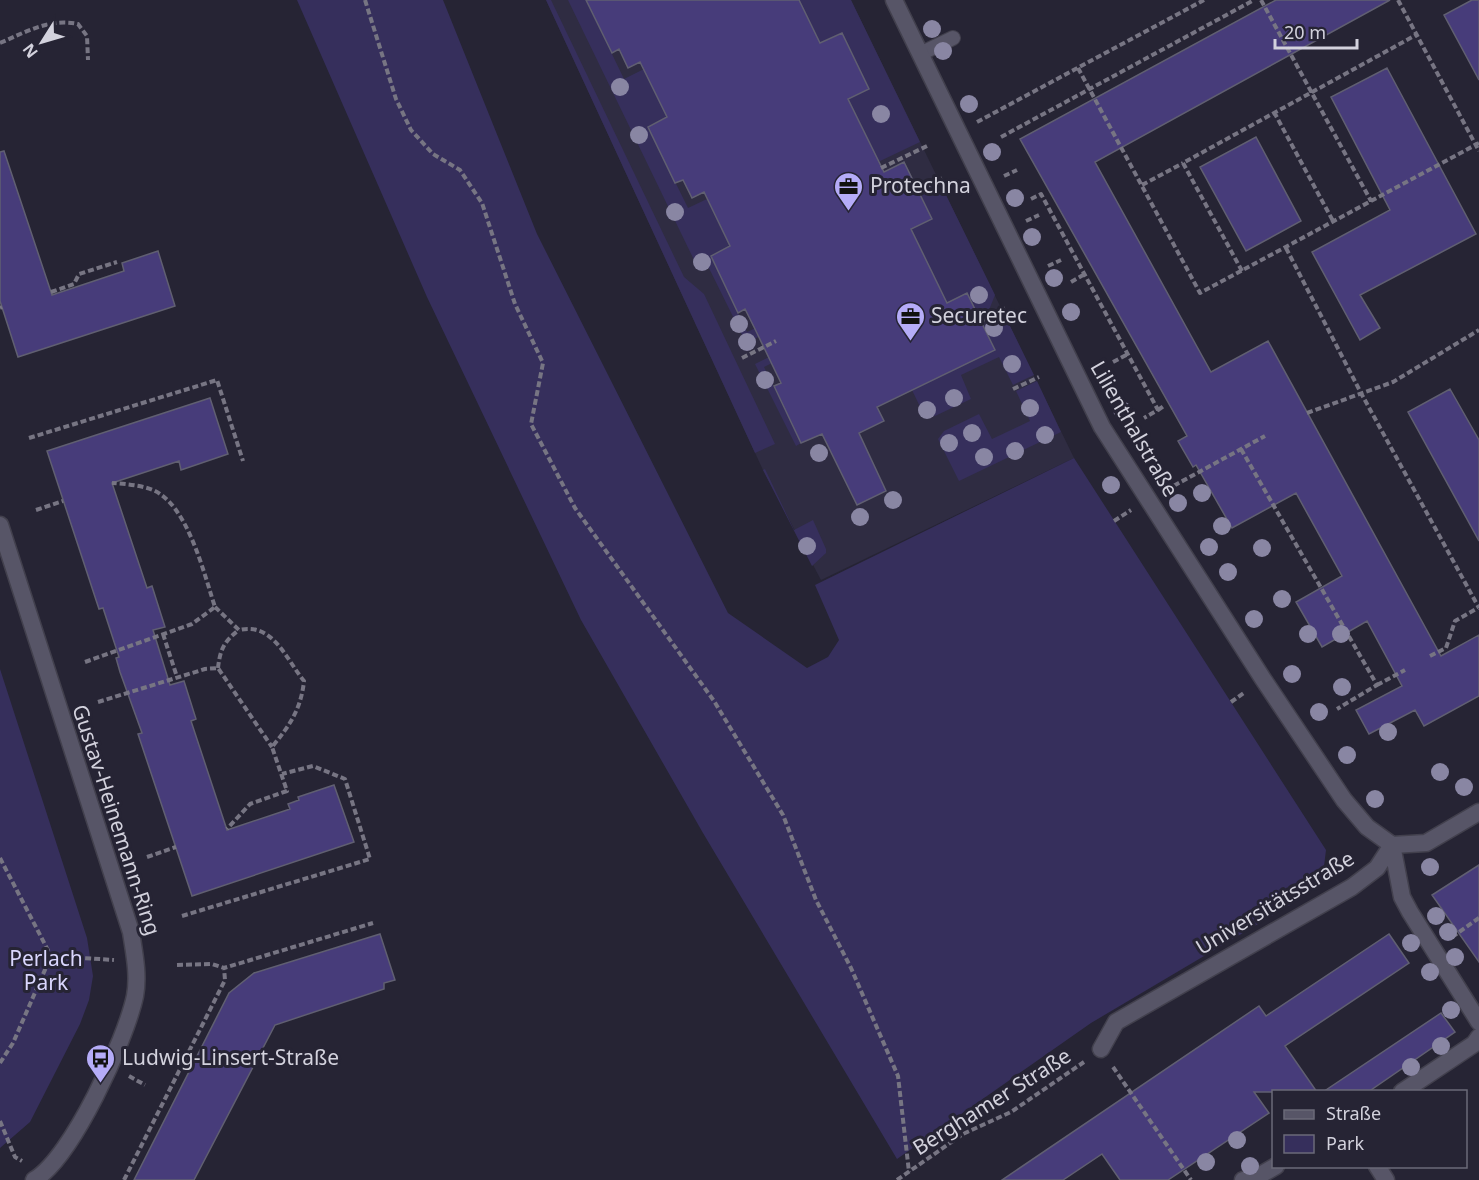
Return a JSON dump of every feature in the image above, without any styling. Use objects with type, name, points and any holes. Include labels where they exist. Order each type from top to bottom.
[{"type":"street","name":"Lilienthalstraße","points":[[894,0],[1102,427],[1263,679],[1344,800],[1367,827],[1392,845]]},
{"type":"street","name":"Gustav-Heinemann-Ring","points":[[0,525],[131,932],[136,961],[135,995],[123,1037],[65,1148],[41,1178]]},
{"type":"street","points":[[1479,812],[1426,843],[1392,845],[1402,897],[1479,1022]]},
{"type":"street","name":"Universitätsstraße","points":[[1104,1053],[1116,1022],[1352,887],[1377,868],[1392,845]]},
{"type":"street","points":[[1405,1090],[1477,1044]]},
{"type":"street","points":[[1244,1180],[1257,1177],[1274,1168]]},
{"type":"lane","points":[[920,54],[953,38]]},
{"type":"path","points":[[365,0],[396,99],[411,130],[433,154],[460,170],[482,203],[515,304],[543,363],[531,424],[575,508],[714,700],[783,815],[816,900],[851,968],[898,1076],[909,1172]]},
{"type":"path","points":[[958,132],[1204,0]]},
{"type":"path","points":[[1001,136],[1254,0]]},
{"type":"path","points":[[1261,0],[1371,201]]},
{"type":"path","points":[[1398,0],[1479,151]]},
{"type":"path","points":[[0,43],[50,22],[64,21],[78,24],[87,36],[88,60]]},
{"type":"path","points":[[1142,184],[1416,35]]},
{"type":"path","points":[[1078,68],[1200,293],[1477,144]]},
{"type":"path","points":[[1274,112],[1333,222]]},
{"type":"path","points":[[881,168],[927,146]]},
{"type":"path","points":[[1183,163],[1242,271]]},
{"type":"path","points":[[918,191],[942,178]]},
{"type":"path","points":[[1031,199],[1041,195],[1158,410]]},
{"type":"path","points":[[1286,248],[1361,393],[1478,608],[1455,621],[1446,648],[1430,656]]},
{"type":"path","points":[[51,292],[74,284],[79,274],[117,262]]},
{"type":"path","points":[[1071,282],[1084,274]]},
{"type":"path","points":[[981,321],[1005,308]]},
{"type":"path","points":[[1307,413],[1393,382],[1479,330]]},
{"type":"path","points":[[742,358],[776,341]]},
{"type":"path","points":[[1113,362],[1128,354]]},
{"type":"path","points":[[1013,389],[1039,377]]},
{"type":"path","points":[[29,438],[217,381],[243,461]]},
{"type":"path","points":[[1144,418],[1165,405]]},
{"type":"path","points":[[1148,499],[1265,436]]},
{"type":"path","points":[[1241,449],[1377,686]]},
{"type":"path","points":[[112,483],[134,485],[155,491],[176,508],[196,551],[215,607],[239,630]]},
{"type":"path","points":[[36,510],[63,501]]},
{"type":"path","points":[[85,662],[192,624],[215,607]]},
{"type":"path","points":[[226,830],[250,804],[287,790],[272,747],[218,668],[220,650],[228,638],[239,630],[251,627],[270,634],[304,681],[302,700],[292,723],[272,747]]},
{"type":"path","points":[[163,634],[177,677]]},
{"type":"path","points":[[98,702],[205,669],[218,668]]},
{"type":"path","points":[[1337,709],[1405,670]]},
{"type":"path","points":[[182,916],[370,859],[345,778],[313,766],[282,774]]},
{"type":"path","points":[[147,857],[176,847]]},
{"type":"path","points":[[0,858],[51,956]]},
{"type":"path","points":[[1434,950],[1479,918]]},
{"type":"path","points":[[177,965],[212,964],[224,968],[373,923]]},
{"type":"path","points":[[51,956],[136,961]]},
{"type":"path","points":[[0,1064],[13,1043],[51,956]]},
{"type":"path","points":[[124,1180],[225,980],[224,968]]},
{"type":"path","points":[[1104,1053],[1191,1180]]},
{"type":"path","name":"Berghamer Straße","points":[[897,1180],[963,1134],[1011,1112],[1104,1053]]},
{"type":"path","points":[[129,1076],[145,1084]]},
{"type":"path","points":[[0,1121],[15,1157],[41,1178]]},
{"type":"shaded area","points":[[546,0],[851,0],[1074,458],[821,580],[763,470]]},
{"type":"green space","points":[[297,0],[443,0],[537,234],[728,613],[807,668],[828,657],[839,640],[815,585],[1074,458],[1326,850],[1322,882],[1290,905],[1091,1023],[897,1159],[703,833],[581,620],[427,297]]},
{"type":"green space","points":[[546,0],[551,0],[684,277],[704,294],[775,444],[755,453]]},
{"type":"green space","points":[[568,0],[586,0],[624,79],[644,69],[667,117],[648,127],[688,208],[707,199],[730,246],[711,256],[747,332],[767,323],[771,331],[746,343],[705,260],[696,264]]},
{"type":"green space","points":[[799,0],[851,0],[920,142],[878,162],[848,99],[869,89],[842,33],[820,43]]},
{"type":"green space","points":[[931,190],[946,195],[995,295],[989,310],[978,316],[967,293],[947,303],[911,229],[932,219],[921,196]]},
{"type":"green space","points":[[994,321],[1010,326],[1034,375],[1013,385],[999,357],[961,375],[971,399],[935,416],[924,415],[912,390],[995,349],[983,326]]},
{"type":"green space","points":[[781,351],[784,357],[764,367],[801,443],[796,446],[755,364]]},
{"type":"green space","points":[[1037,381],[1061,432],[959,481],[938,439],[944,431],[979,414],[992,439],[1030,421],[1016,391]]},
{"type":"green space","points":[[765,469],[794,530],[813,520],[826,553],[812,566],[763,470]]},
{"type":"green space","name":"Perlach Park","points":[[0,669],[87,938],[93,976],[89,1000],[80,1024],[30,1122],[0,1148]]},
{"type":"building","points":[[586,0],[799,0],[820,43],[842,33],[869,89],[848,99],[884,172],[904,162],[932,219],[911,229],[947,303],[967,293],[995,350],[877,407],[884,421],[859,433],[886,491],[857,505],[822,434],[801,443],[774,386],[781,383],[745,309],[738,313],[711,256],[730,246],[704,192],[692,198],[683,180],[675,183],[648,127],[667,117],[640,62],[628,68],[619,49],[612,53]]},
{"type":"building","points":[[1276,0],[1390,0],[1095,162],[1211,372],[1268,341],[1441,656],[1479,635],[1479,696],[1424,726],[1415,710],[1369,734],[1356,710],[1402,686],[1367,621],[1322,647],[1296,602],[1342,576],[1296,493],[1232,528],[1196,465],[1193,467],[1178,441],[1187,436],[1020,139]]},
{"type":"building","points":[[1472,0],[1479,0],[1479,80],[1444,15]]},
{"type":"building","points":[[1387,68],[1476,234],[1360,295],[1380,328],[1360,340],[1312,252],[1390,210],[1331,97]]},
{"type":"building","points":[[1256,137],[1301,221],[1246,251],[1200,167]]},
{"type":"building","points":[[4,151],[52,295],[124,271],[122,263],[158,251],[175,306],[18,357],[0,301],[0,152]]},
{"type":"building","points":[[1450,389],[1479,440],[1479,541],[1408,412]]},
{"type":"building","points":[[210,398],[228,454],[181,470],[179,461],[112,483],[147,588],[152,586],[165,627],[153,630],[170,685],[184,681],[196,719],[191,721],[227,830],[290,809],[288,804],[299,800],[298,797],[334,785],[354,842],[192,896],[138,734],[142,733],[120,672],[116,658],[119,657],[103,608],[99,609],[47,451]]},
{"type":"building","points":[[1479,865],[1479,962],[1432,895]]},
{"type":"building","points":[[380,934],[395,980],[384,983],[384,989],[275,1025],[194,1180],[134,1180],[229,993],[254,973]]},
{"type":"building","points":[[1389,934],[1409,963],[1285,1046],[1316,1090],[1254,1092],[1269,1113],[1168,1180],[1120,1180],[1102,1154],[1063,1180],[1002,1180],[1259,1006],[1266,1016]]},
{"type":"building","points":[[1441,1013],[1455,1032],[1371,1090],[1326,1090]]},
{"type":"place","name":"Protechna","points":[[849,212]]},
{"type":"place","name":"Securetec","points":[[910,342]]},
{"type":"place","name":"Ludwig-Linsert-Straße","points":[[101,1084]]}]
